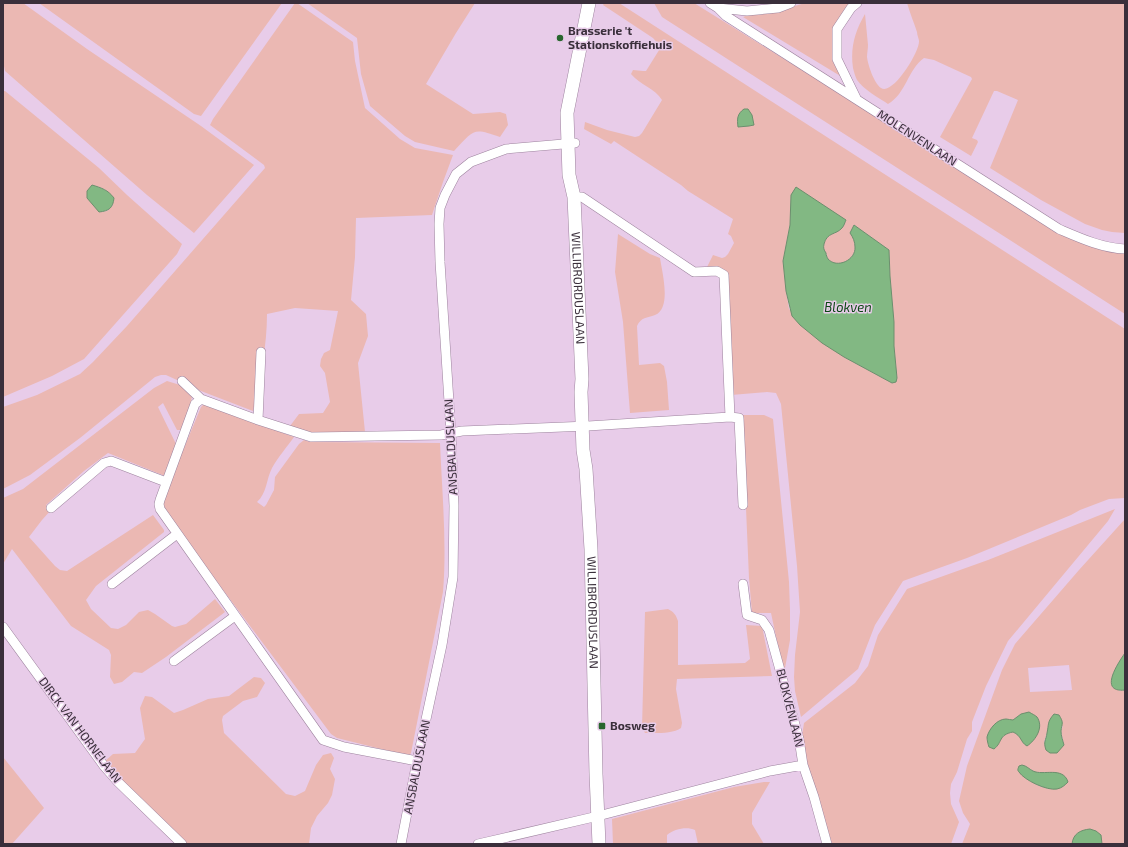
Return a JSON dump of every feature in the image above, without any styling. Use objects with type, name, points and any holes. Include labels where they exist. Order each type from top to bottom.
[{"type":"main road","name":"WILLIBRORDUSLAAN","points":[[589,3],[567,113],[571,143],[569,175],[574,197],[582,379],[581,392],[585,426],[583,450],[586,469],[591,549],[596,757],[601,815],[606,844]]},
{"type":"main road","name":"WILLIBRORDUSLAAN","points":[[599,844],[601,815]]},
{"type":"street","points":[[714,5],[748,11],[778,8],[791,3]]},
{"type":"street","points":[[856,3],[837,29],[837,59],[856,98]]},
{"type":"street","name":"MOLENVENLAAN","points":[[714,5],[726,16],[1059,229],[1091,242],[1125,249]]},
{"type":"street","name":"ANSBALDUSLAAN","points":[[401,844],[442,645],[453,577],[454,506],[439,224],[440,208],[456,174],[471,162],[506,150],[571,143]]},
{"type":"street","points":[[574,197],[582,197],[694,272],[717,271],[724,275],[730,417]]},
{"type":"street","points":[[258,420],[261,352]]},
{"type":"street","points":[[182,381],[201,399],[258,420],[311,437],[441,435],[462,431],[585,426],[730,417],[739,418],[743,505]]},
{"type":"street","points":[[201,399],[195,404],[166,482],[159,504],[160,509],[323,740],[344,747],[417,761]]},
{"type":"street","points":[[51,508],[104,463],[111,461],[166,482]]},
{"type":"street","points":[[112,584],[177,534]]},
{"type":"street","name":"BLOKVENLAAN","points":[[743,584],[747,615],[762,620],[769,630],[799,739],[803,765],[814,797],[827,844]]},
{"type":"street","points":[[174,661],[236,616]]},
{"type":"street","name":"DIRCK VAN HORNELAAN","points":[[3,627],[104,766],[118,782],[182,844]]},
{"type":"street","points":[[478,844],[601,815],[770,771],[803,765]]},
{"type":"shaded area","points":[[3,3],[23,3],[87,49],[201,126],[254,165],[194,233],[147,195],[5,71],[3,61]]},
{"type":"shaded area","points":[[39,3],[282,3],[201,116],[194,114]]},
{"type":"shaded area","points":[[295,3],[353,42],[355,61],[365,108],[400,139],[415,148],[453,155],[432,215],[356,218],[355,257],[351,300],[366,314],[368,336],[358,363],[365,432],[306,432],[290,426],[299,414],[323,413],[330,402],[325,373],[320,366],[324,353],[330,350],[338,311],[295,308],[267,314],[261,375],[253,411],[201,391],[166,375],[161,375],[155,377],[80,438],[30,475],[3,489],[3,407],[37,395],[80,374],[127,326],[265,168],[264,165],[210,125]]},
{"type":"shaded area","points":[[307,3],[475,3],[426,84],[473,114],[500,112],[506,114],[508,125],[500,137],[484,132],[474,132],[454,151],[415,142],[405,136],[370,106],[361,74],[357,38]]},
{"type":"shaded area","points":[[604,3],[619,3],[1125,329],[1125,498],[1109,499],[967,558],[903,581],[875,625],[858,669],[801,717],[795,691],[794,677],[800,612],[781,404],[776,393],[767,392],[731,395],[726,281],[706,269],[713,255],[722,258],[725,257],[734,243],[731,236],[728,234],[733,219],[688,191],[614,141],[611,144],[584,129],[585,122],[607,130],[635,137],[639,136],[662,100],[655,92],[631,74],[633,70],[646,71],[661,47],[653,38],[603,5]],"holes":[[[744,109],[747,109],[753,125],[741,127]],[[791,195],[846,220],[840,230],[827,237],[825,240],[824,249],[828,259],[832,262],[845,262],[852,256],[855,245],[850,233],[854,225],[889,250],[897,378],[895,382],[892,383],[844,357],[789,309],[783,261],[790,225]]]},
{"type":"shaded area","points":[[654,3],[694,3],[1056,231],[1125,253],[1125,314],[662,17]]},
{"type":"shaded area","points":[[805,3],[851,3],[837,22],[833,38],[834,54],[842,77],[743,17],[751,14],[768,14]]},
{"type":"shaded area","points":[[907,3],[1125,3],[1125,233],[1102,230],[1085,224],[1041,200],[990,168],[1018,100],[994,91],[972,138],[978,142],[971,156],[940,137],[972,79],[971,77],[934,60],[924,58],[914,68],[899,94],[888,104],[863,87],[856,78],[852,61],[854,40],[858,27],[865,14],[868,45],[867,57],[872,74],[878,86],[886,89],[899,79],[905,71],[918,46],[919,41],[917,32]]},
{"type":"shaded area","points":[[3,91],[5,91],[99,168],[182,244],[177,254],[84,359],[52,376],[3,397]],"holes":[[[92,185],[97,186],[109,193],[113,205],[107,211],[99,212]]]},
{"type":"shaded area","points":[[618,234],[650,254],[660,258],[664,280],[665,298],[660,311],[655,315],[642,319],[637,326],[639,365],[660,363],[664,366],[669,410],[630,413],[623,322],[615,272]]},
{"type":"shaded area","points":[[167,381],[180,385],[192,395],[191,403],[181,430],[177,430],[163,403],[158,407],[176,444],[165,476],[108,453],[84,471],[46,505],[51,510],[29,537],[55,566],[60,570],[67,571],[153,515],[164,532],[96,586],[86,600],[91,609],[111,628],[118,629],[126,625],[139,612],[148,610],[172,626],[175,627],[186,624],[215,599],[225,612],[166,657],[142,673],[134,672],[122,682],[114,684],[110,677],[111,655],[109,650],[71,626],[12,549],[3,564],[3,498],[23,489],[154,388]]},
{"type":"shaded area","points":[[204,404],[294,437],[272,468],[263,495],[257,502],[264,507],[274,490],[275,477],[299,444],[304,440],[310,442],[440,443],[444,537],[443,592],[411,753],[409,756],[337,738],[331,734],[166,514],[162,501],[201,407]]},
{"type":"shaded area","points":[[742,415],[764,415],[773,419],[789,582],[790,640],[784,674],[771,613],[752,613],[749,578]]},
{"type":"shaded area","points":[[1115,509],[1108,521],[1008,641],[986,686],[972,722],[972,731],[967,739],[957,772],[951,784],[951,804],[959,822],[951,844],[832,844],[801,742],[804,723],[855,683],[868,666],[878,635],[907,589],[988,560]]},
{"type":"shaded area","points":[[1125,519],[1125,653],[1116,667],[1119,691],[1125,690],[1125,844],[1102,844],[1102,839],[1073,839],[1072,844],[962,844],[970,824],[963,813],[959,801],[967,766],[1002,670],[1015,644]],"holes":[[[1069,665],[1072,690],[1030,692],[1028,668]],[[1021,714],[1024,744],[1019,735],[1013,732],[1007,733],[1003,736],[1005,719],[1013,720]],[[1063,726],[1061,731],[1064,745],[1044,742],[1047,733]],[[1030,769],[1035,772],[1051,772],[1064,786],[1052,789],[1046,788],[1034,783],[1019,772]]]},
{"type":"shaded area","points":[[668,609],[672,611],[678,621],[678,665],[745,663],[750,659],[746,625],[762,626],[772,676],[677,679],[676,689],[682,723],[681,728],[669,732],[645,733],[642,728],[645,612]]},
{"type":"shaded area","points":[[254,677],[261,678],[265,683],[257,697],[243,701],[223,716],[222,720],[224,733],[286,794],[295,796],[305,791],[316,765],[323,755],[331,753],[334,758],[330,769],[335,779],[332,795],[328,803],[317,816],[311,828],[309,844],[186,844],[133,793],[105,761],[113,754],[135,753],[145,739],[140,708],[145,696],[152,697],[174,713],[208,699],[229,696]]},
{"type":"shaded area","points":[[3,757],[44,808],[12,844],[3,844]]},
{"type":"shaded area","points":[[770,782],[752,813],[752,824],[764,844],[698,844],[695,830],[684,828],[673,831],[667,835],[667,844],[613,844],[612,819],[734,787]]},
{"type":"water","points":[[744,109],[748,109],[752,115],[754,125],[738,127],[738,117]]},
{"type":"water","points":[[92,185],[99,187],[114,198],[113,204],[110,208],[99,212],[87,198],[87,191]]},
{"type":"water","name":"Blokven","points":[[796,187],[846,220],[840,230],[827,237],[825,240],[824,249],[828,259],[832,262],[845,262],[852,256],[855,245],[850,233],[854,225],[889,250],[897,378],[896,382],[892,383],[844,357],[822,343],[800,325],[792,316],[786,291],[783,261],[790,225],[791,195]]},
{"type":"water","points":[[1125,653],[1125,690],[1117,690],[1113,687],[1111,682],[1112,676]]},
{"type":"water","points":[[1029,712],[1037,717],[1040,725],[1036,737],[1027,746],[1018,735],[1013,732],[1005,735],[994,749],[989,747],[987,737],[997,723],[1003,719],[1013,720],[1021,714]]},
{"type":"water","points":[[1054,714],[1059,715],[1062,720],[1061,733],[1064,745],[1057,753],[1050,753],[1046,750],[1045,743],[1049,721]]},
{"type":"water","points":[[1022,765],[1037,772],[1062,774],[1068,782],[1057,789],[1042,787],[1026,778],[1018,771],[1019,766]]},
{"type":"water","points":[[1090,829],[1101,835],[1102,844],[1072,844],[1075,835],[1083,830]]},
{"type":"place","name":"Brasserie 't Stationskoffiehuis","points":[[560,38]]},
{"type":"place","name":"Bosweg","points":[[602,726]]}]
